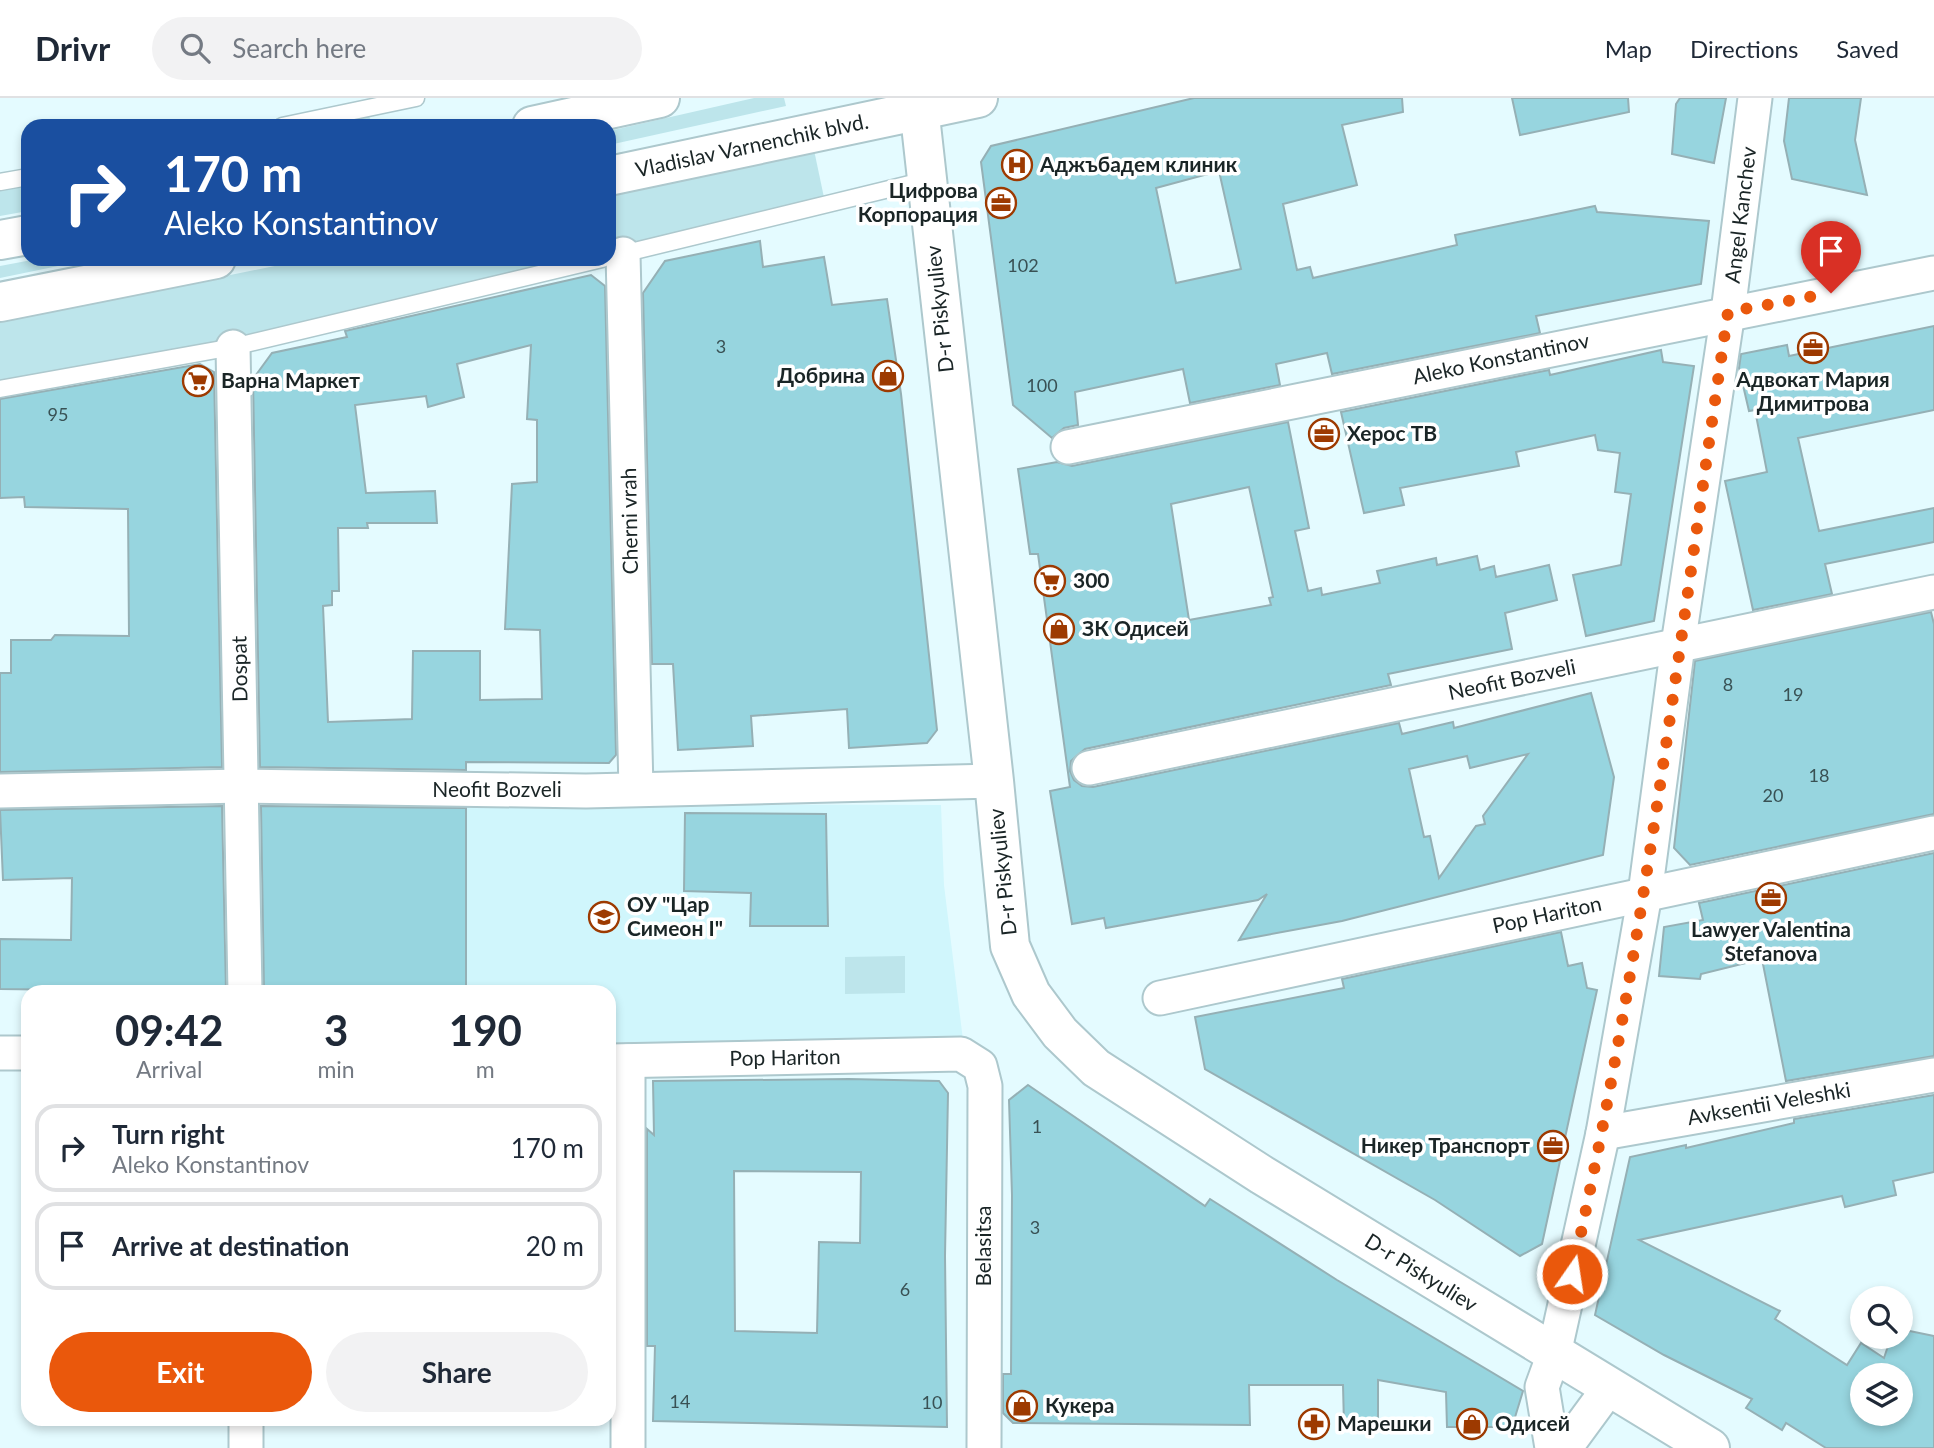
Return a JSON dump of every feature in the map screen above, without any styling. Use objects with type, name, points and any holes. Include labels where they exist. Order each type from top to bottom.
[{"type":"street","points":[[564,119],[660,98]]},
{"type":"street","name":"Vladislav Varnenchik blvd.","points":[[616,174],[919,104],[978,98]]},
{"type":"street","name":"Angel Kanchev","points":[[1552,1448],[1542,1387],[1554,1354],[1603,1133],[1645,894],[1678,645],[1728,312],[1755,98]]},
{"type":"street","name":"D-r Piskyuliev","points":[[919,104],[1010,946],[1031,994],[1060,1033],[1096,1068],[1154,1107],[1710,1448]]},
{"type":"street","points":[[0,240],[21,236]]},
{"type":"street","points":[[0,302],[181,266]]},
{"type":"street","name":"Cherni vrah","points":[[611,266],[636,789]]},
{"type":"street","name":"Aleko Konstantinov","points":[[1068,447],[1728,312],[1934,273]]},
{"type":"street","name":"Dospat","points":[[233,347],[246,985]]},
{"type":"street","name":"Neofit Bozveli","points":[[1089,768],[1934,592]]},
{"type":"street","name":"Neofit Bozveli","points":[[0,791],[243,786],[573,791],[994,781]]},
{"type":"street","name":"Pop Hariton","points":[[1160,998],[1934,833]]},
{"type":"street","points":[[0,1053],[21,1054]]},
{"type":"street","name":"Pop Hariton","points":[[618,1061],[961,1054]]},
{"type":"street","name":"Belasitsa","points":[[961,1054],[980,1066],[985,1086],[984,1448]]},
{"type":"street","points":[[618,1061],[628,1448]]},
{"type":"street","name":"Avksentii Veleshki","points":[[1603,1133],[1934,1075]]},
{"type":"street","points":[[1564,1448],[1609,1388]]},
{"type":"street","points":[[246,1426],[246,1448]]},
{"type":"lane","points":[[316,119],[416,98]]},
{"type":"lane","points":[[0,182],[21,178]]},
{"type":"lane","points":[[616,256],[927,180]]},
{"type":"lane","points":[[0,389],[233,347],[573,266]]},
{"type":"shaded area","points":[[754,98],[784,98],[786,106],[616,143],[616,129]]},
{"type":"shaded area","points":[[367,108],[370,119],[315,119]]},
{"type":"shaded area","points":[[814,150],[826,207],[616,255],[616,192]]},
{"type":"shaded area","points":[[21,178],[21,212],[0,216],[0,182]]},
{"type":"shaded area","points":[[21,262],[21,266],[58,266],[0,278],[0,266]]},
{"type":"shaded area","points":[[275,266],[573,266],[233,347],[0,389],[0,322]]},
{"type":"shaded area","name":"ОУ \"Цар Симеон I\"","points":[[941,805],[944,885],[963,1040],[616,1045],[616,985],[262,985],[258,806]]},
{"type":"shaded area","points":[[905,956],[905,993],[845,994],[845,957]]},
{"type":"building","points":[[1194,98],[1402,98],[1403,112],[1342,125],[1357,185],[1283,204],[1297,270],[1310,267],[1313,278],[1457,245],[1455,235],[1595,206],[1597,212],[1709,221],[1701,284],[1536,316],[1540,333],[1332,374],[1327,353],[1276,364],[1280,385],[1190,403],[1183,369],[1075,392],[1078,425],[1064,428],[1052,438],[1013,405],[981,162],[991,146]],"holes":[[[1219,171],[1241,269],[1176,283],[1156,188]]]},
{"type":"building","points":[[1512,98],[1628,98],[1629,112],[1520,135]]},
{"type":"building","points":[[1680,98],[1726,98],[1714,163],[1672,154],[1676,104]]},
{"type":"building","points":[[1789,98],[1861,98],[1855,140],[1867,195],[1792,179],[1784,141]]},
{"type":"building","points":[[760,241],[763,267],[824,257],[832,305],[887,299],[901,394],[937,730],[927,743],[849,748],[847,709],[751,716],[753,746],[678,750],[673,664],[652,664],[643,293],[665,261]]},
{"type":"building","points":[[591,275],[605,286],[616,755],[609,763],[466,762],[466,770],[260,767],[253,379],[272,353],[347,337],[345,331]],"holes":[[[531,345],[527,419],[537,420],[537,482],[512,484],[505,629],[540,630],[542,699],[480,700],[480,651],[413,651],[412,719],[328,722],[323,606],[332,605],[332,591],[339,591],[338,528],[368,528],[367,523],[437,523],[435,491],[366,493],[355,405],[426,396],[428,407],[464,397],[457,364]]]},
{"type":"building","points":[[1934,326],[1934,410],[1798,438],[1819,531],[1934,508],[1934,542],[1825,564],[1832,594],[1753,610],[1725,481],[1767,472],[1755,410],[1749,411],[1739,368],[1741,354],[1787,345],[1789,356]]},
{"type":"building","points":[[1661,350],[1663,362],[1694,366],[1654,621],[1586,636],[1573,575],[1621,565],[1631,494],[1615,492],[1620,453],[1598,450],[1595,435],[1516,452],[1519,466],[1400,488],[1404,505],[1364,513],[1341,412],[1549,370],[1550,375]]},
{"type":"building","points":[[200,364],[214,372],[222,767],[0,772],[0,673],[11,673],[11,640],[51,640],[55,635],[129,636],[128,509],[25,507],[24,497],[0,498],[0,399]]},
{"type":"building","points":[[1288,422],[1309,528],[1295,531],[1308,591],[1321,588],[1322,595],[1380,583],[1377,571],[1436,558],[1437,565],[1477,556],[1480,570],[1494,566],[1496,577],[1549,565],[1557,600],[1505,613],[1512,649],[1388,674],[1391,685],[1085,749],[1071,761],[1070,771],[1074,780],[1082,786],[1093,787],[1399,723],[1402,734],[1453,722],[1454,728],[1591,693],[1614,777],[1603,855],[1342,921],[1239,940],[1267,894],[1258,900],[1106,928],[1104,918],[1072,924],[1050,791],[1070,787],[1038,554],[1030,554],[1018,469],[1057,462],[1072,466]],"holes":[[[1249,487],[1273,597],[1269,598],[1271,605],[1189,620],[1171,504]],[[1528,754],[1483,816],[1485,824],[1476,826],[1439,878],[1430,836],[1424,837],[1409,769],[1467,756],[1470,768]]]},
{"type":"building","points":[[1931,612],[1934,624],[1934,814],[1690,865],[1674,848],[1695,661]]},
{"type":"building","points":[[222,806],[226,985],[21,985],[21,989],[0,989],[0,939],[71,940],[72,878],[3,880],[0,810]]},
{"type":"building","points":[[261,806],[466,808],[466,985],[264,985]]},
{"type":"building","points":[[685,813],[826,814],[828,926],[750,926],[751,893],[684,891]]},
{"type":"building","points":[[1934,853],[1934,1056],[1786,1081],[1762,959],[1701,974],[1700,979],[1659,976],[1664,927],[1703,920],[1699,903]]},
{"type":"building","points":[[1561,932],[1568,966],[1582,963],[1587,988],[1597,990],[1542,1244],[1520,1256],[1435,1200],[1205,1069],[1195,1017],[1344,988],[1342,979]]},
{"type":"building","points":[[653,1081],[939,1081],[948,1093],[945,1256],[947,1427],[653,1421],[655,1346],[647,1346],[647,1129],[654,1135]],"holes":[[[734,1171],[861,1172],[860,1243],[819,1242],[817,1333],[735,1331]]]},
{"type":"building","points":[[1028,1085],[1205,1206],[1210,1199],[1337,1280],[1523,1391],[1512,1427],[1447,1427],[1446,1392],[1378,1380],[1378,1427],[1344,1425],[1343,1385],[1249,1385],[1250,1425],[1013,1423],[1003,1413],[1003,1374],[1011,1374],[1012,1195],[1009,1100]]},
{"type":"building","points":[[1934,1095],[1934,1172],[1893,1181],[1896,1195],[1845,1207],[1842,1196],[1639,1240],[1780,1311],[1775,1319],[1847,1365],[1857,1349],[1870,1349],[1884,1358],[1887,1349],[1913,1349],[1913,1332],[1934,1336],[1934,1448],[1826,1448],[1786,1423],[1782,1430],[1746,1408],[1752,1399],[1664,1355],[1595,1315],[1630,1157],[1686,1145],[1686,1148],[1794,1123],[1794,1119]]},
{"type":"place","name":"Аджъбадем клиник","points":[[1017,165]]},
{"type":"place","name":"Цифрова Корпорация","points":[[1001,203]]},
{"type":"place","name":"Адвокат Мария Димитрова","points":[[1813,348]]},
{"type":"place","name":"Добрина","points":[[888,376]]},
{"type":"place","name":"Варна Маркет","points":[[198,381]]},
{"type":"place","name":"Херос ТВ","points":[[1324,434]]},
{"type":"place","name":"300","points":[[1050,581]]},
{"type":"place","name":"ЗК Одисей","points":[[1059,629]]},
{"type":"place","name":"Lawyer Valentina Stefanova","points":[[1771,898]]},
{"type":"place","name":"ОУ \"Цар Симеон I\"","points":[[604,917]]},
{"type":"place","name":"Никер Транспорт","points":[[1553,1146]]},
{"type":"place","name":"Кукера","points":[[1022,1406]]},
{"type":"place","name":"Марешки","points":[[1314,1424]]},
{"type":"place","name":"Одисей","points":[[1472,1424]]},
{"type":"route","points":[[1572,1274],[1603,1133],[1645,894],[1678,645],[1728,312],[1831,293]]}]
